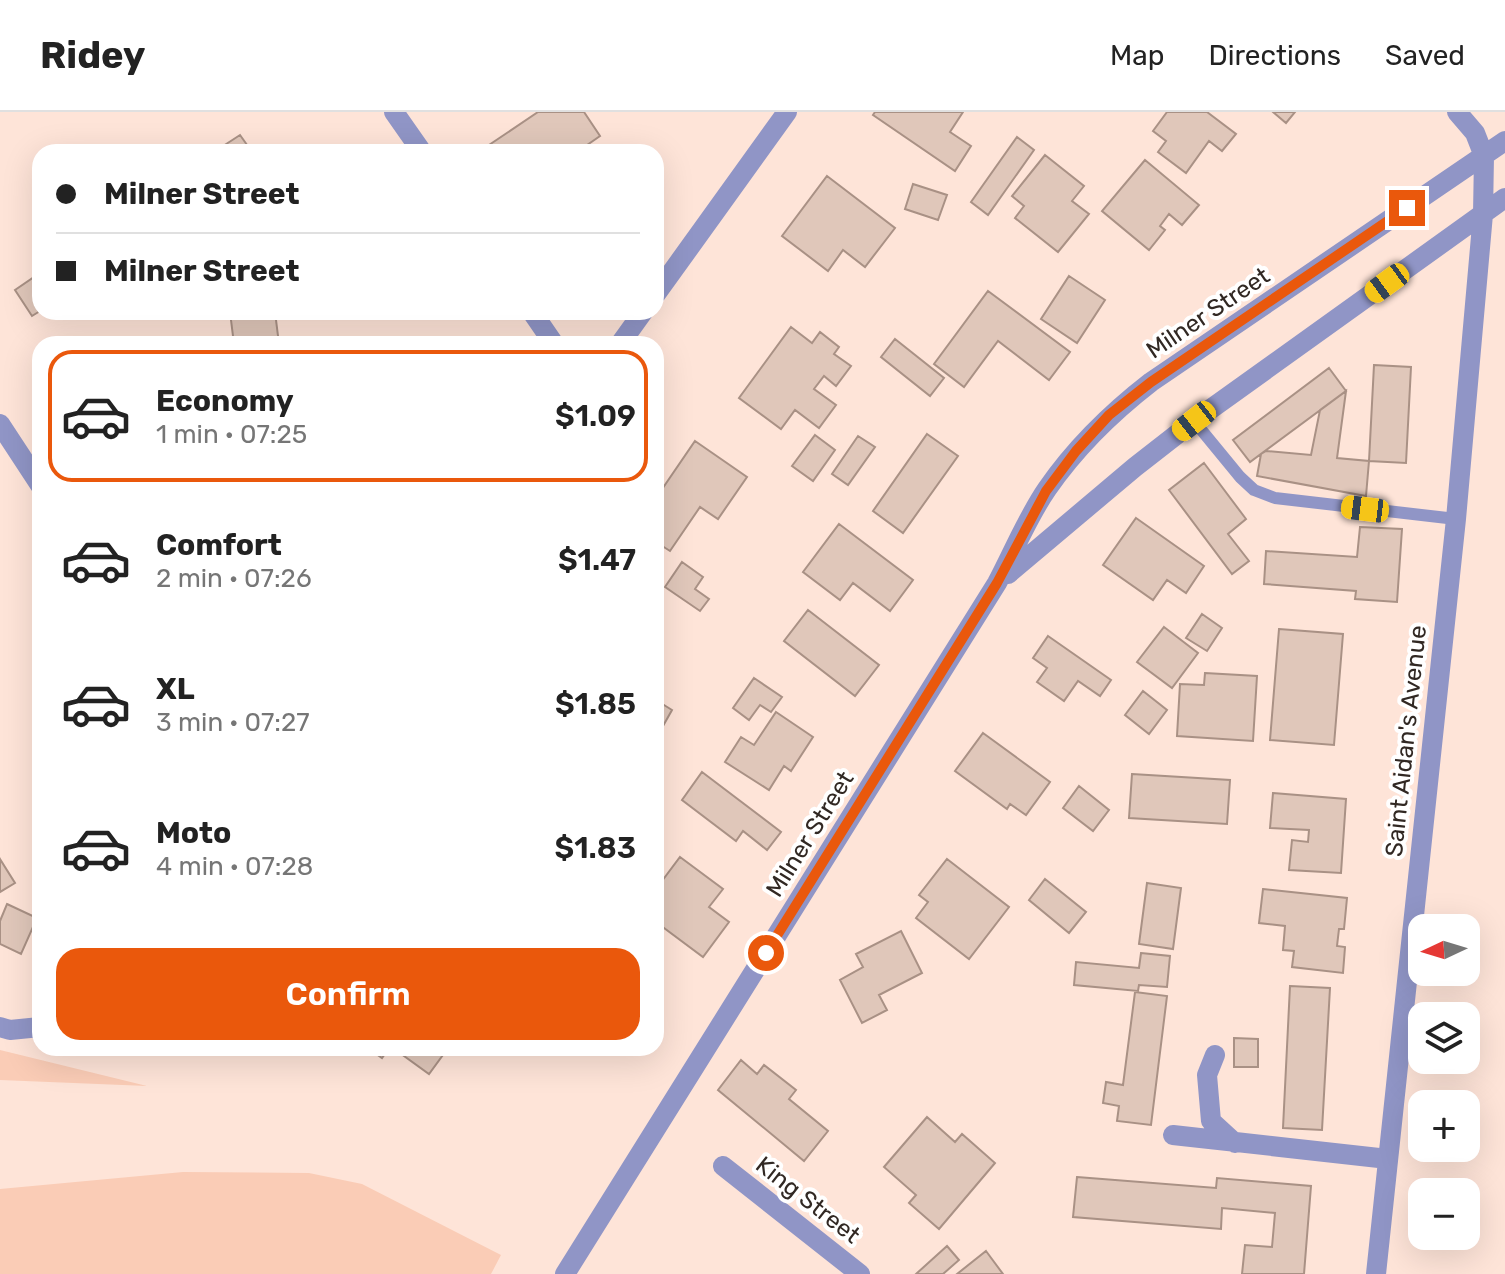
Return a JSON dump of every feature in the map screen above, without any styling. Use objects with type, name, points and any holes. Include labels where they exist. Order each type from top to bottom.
[{"type":"street","points":[[394,112],[416,144]]},
{"type":"street","points":[[664,283],[787,112]]},
{"type":"street","points":[[1457,112],[1475,133],[1484,156]]},
{"type":"street","name":"Milner Street","points":[[565,1274],[997,583],[1046,491],[1076,451],[1109,415],[1151,382],[1505,141]]},
{"type":"street","name":"Saint Aidan's Avenue","points":[[1376,1274],[1456,519],[1483,214],[1484,156]]},
{"type":"street","name":"Milner Street","points":[[997,583],[1194,421],[1505,198]]},
{"type":"street","points":[[0,424],[32,473]]},
{"type":"street","points":[[0,1027],[10,1030],[32,1028]]},
{"type":"street","points":[[1215,1055],[1207,1075],[1211,1121],[1235,1143]]},
{"type":"street","points":[[1173,1135],[1388,1159]]},
{"type":"street","name":"King Street","points":[[723,1166],[860,1274]]},
{"type":"lane","points":[[1194,421],[1240,477],[1254,490],[1275,498],[1456,519]]},
{"type":"shaded area","points":[[0,1050],[147,1086],[0,1080]]},
{"type":"shaded area","points":[[183,1172],[309,1173],[362,1184],[501,1255],[491,1274],[0,1274],[0,1189]]},
{"type":"building","points":[[538,112],[584,112],[600,136],[588,144],[490,144]]},
{"type":"building","points":[[875,112],[963,112],[950,132],[971,146],[955,171],[873,115]]},
{"type":"building","points":[[1167,112],[1207,112],[1236,134],[1222,151],[1209,141],[1186,173],[1158,152],[1166,141],[1153,131]]},
{"type":"building","points":[[1273,112],[1295,112],[1286,123]]},
{"type":"building","points":[[240,135],[246,144],[226,144]]},
{"type":"building","points":[[1017,137],[1034,150],[988,215],[971,202]]},
{"type":"building","points":[[1045,155],[1084,186],[1072,201],[1089,214],[1058,252],[1015,218],[1024,206],[1012,196]]},
{"type":"building","points":[[1145,160],[1199,205],[1182,225],[1169,214],[1160,226],[1165,230],[1149,250],[1102,211]]},
{"type":"building","points":[[827,176],[895,228],[865,267],[843,250],[828,271],[782,236]]},
{"type":"building","points":[[913,184],[947,195],[938,220],[905,209]]},
{"type":"building","points":[[1069,276],[1105,300],[1077,343],[1041,319]]},
{"type":"building","points":[[32,278],[32,316],[15,290]]},
{"type":"building","points":[[988,291],[1070,352],[1049,380],[998,341],[964,387],[934,364]]},
{"type":"building","points":[[231,320],[276,320],[278,336],[233,336]]},
{"type":"building","points":[[791,327],[812,343],[820,332],[839,347],[834,354],[851,366],[836,386],[824,376],[814,389],[836,405],[819,428],[795,410],[781,429],[739,398]]},
{"type":"building","points":[[895,339],[944,378],[930,396],[881,357]]},
{"type":"building","points":[[1374,365],[1411,367],[1406,463],[1369,461]]},
{"type":"building","points":[[1329,368],[1346,391],[1250,462],[1233,440]]},
{"type":"building","points":[[1346,391],[1337,458],[1369,461],[1366,496],[1257,476],[1261,454],[1266,451],[1311,455],[1320,410]]},
{"type":"building","points":[[927,434],[958,456],[903,533],[873,511]]},
{"type":"building","points":[[815,435],[835,450],[813,481],[792,466]]},
{"type":"building","points":[[858,436],[875,447],[848,485],[832,474]]},
{"type":"building","points":[[695,441],[747,477],[718,519],[700,507],[670,551],[664,547],[664,486]]},
{"type":"building","points":[[1204,463],[1246,519],[1228,534],[1249,561],[1232,574],[1169,490]]},
{"type":"building","points":[[1136,518],[1204,566],[1186,593],[1167,580],[1153,600],[1103,565]]},
{"type":"building","points":[[839,524],[913,580],[890,611],[853,583],[840,600],[803,572]]},
{"type":"building","points":[[1360,527],[1402,529],[1397,602],[1355,599],[1356,591],[1264,584],[1266,551],[1357,557]]},
{"type":"building","points":[[682,562],[703,577],[695,589],[709,599],[700,611],[665,587]]},
{"type":"building","points":[[808,610],[879,665],[855,696],[784,641]]},
{"type":"building","points":[[1202,614],[1222,628],[1207,651],[1186,638]]},
{"type":"building","points":[[1164,627],[1198,653],[1172,688],[1137,662]]},
{"type":"building","points":[[1279,629],[1343,634],[1334,745],[1270,740]]},
{"type":"building","points":[[1048,636],[1111,680],[1100,696],[1078,681],[1064,701],[1037,682],[1047,668],[1033,658]]},
{"type":"building","points":[[1205,673],[1257,676],[1253,741],[1177,736],[1180,684],[1204,685]]},
{"type":"building","points":[[754,678],[782,697],[771,712],[760,705],[749,720],[733,708]]},
{"type":"building","points":[[1143,691],[1167,710],[1149,734],[1125,715]]},
{"type":"building","points":[[664,705],[672,710],[664,724]]},
{"type":"building","points":[[776,712],[813,737],[791,771],[784,766],[769,790],[725,762],[741,737],[754,745]]},
{"type":"building","points":[[983,733],[1050,782],[1026,815],[1010,804],[1007,809],[955,771]]},
{"type":"building","points":[[702,772],[781,832],[767,850],[743,831],[736,841],[682,800]]},
{"type":"building","points":[[1132,774],[1230,780],[1227,824],[1129,818]]},
{"type":"building","points":[[1079,786],[1109,810],[1093,831],[1063,808]]},
{"type":"building","points":[[1273,793],[1346,799],[1341,873],[1289,870],[1292,840],[1308,842],[1309,830],[1270,828]]},
{"type":"building","points":[[680,857],[723,889],[709,907],[729,922],[703,957],[664,928],[664,878]]},
{"type":"building","points":[[0,859],[15,883],[0,892]]},
{"type":"building","points":[[947,859],[1009,907],[969,959],[916,918],[928,902],[919,895]]},
{"type":"building","points":[[1045,879],[1086,912],[1069,933],[1029,900]]},
{"type":"building","points":[[1147,883],[1181,888],[1173,949],[1139,944]]},
{"type":"building","points":[[1263,889],[1347,898],[1344,929],[1339,929],[1337,946],[1345,947],[1343,973],[1292,967],[1294,951],[1283,950],[1285,926],[1259,923]]},
{"type":"building","points":[[7,904],[32,916],[32,929],[21,954],[0,944],[0,921]]},
{"type":"building","points":[[901,931],[922,973],[879,995],[887,1010],[862,1023],[840,980],[863,967],[856,954]]},
{"type":"building","points":[[1141,953],[1170,956],[1167,987],[1139,985],[1138,991],[1074,985],[1076,962],[1139,968]]},
{"type":"building","points":[[1290,986],[1330,988],[1322,1130],[1283,1128]]},
{"type":"building","points":[[1135,992],[1167,996],[1151,1125],[1117,1121],[1119,1106],[1103,1103],[1106,1082],[1123,1085]]},
{"type":"building","points":[[1234,1038],[1258,1039],[1258,1067],[1234,1067]]},
{"type":"building","points":[[404,1056],[442,1056],[429,1074]]},
{"type":"building","points":[[741,1060],[757,1074],[764,1065],[796,1090],[789,1099],[828,1131],[804,1161],[718,1090]]},
{"type":"building","points":[[927,1117],[955,1142],[962,1134],[995,1163],[939,1229],[909,1203],[916,1195],[884,1167]]},
{"type":"building","points":[[1077,1177],[1216,1188],[1217,1178],[1311,1186],[1304,1274],[1242,1274],[1245,1245],[1272,1247],[1275,1213],[1222,1208],[1221,1229],[1073,1217]]},
{"type":"building","points":[[947,1246],[959,1260],[943,1274],[916,1274]]},
{"type":"building","points":[[986,1251],[1003,1274],[957,1274]]},
{"type":"route","points":[[766,953],[997,583],[1046,491],[1076,451],[1109,415],[1151,382],[1407,208]]}]
